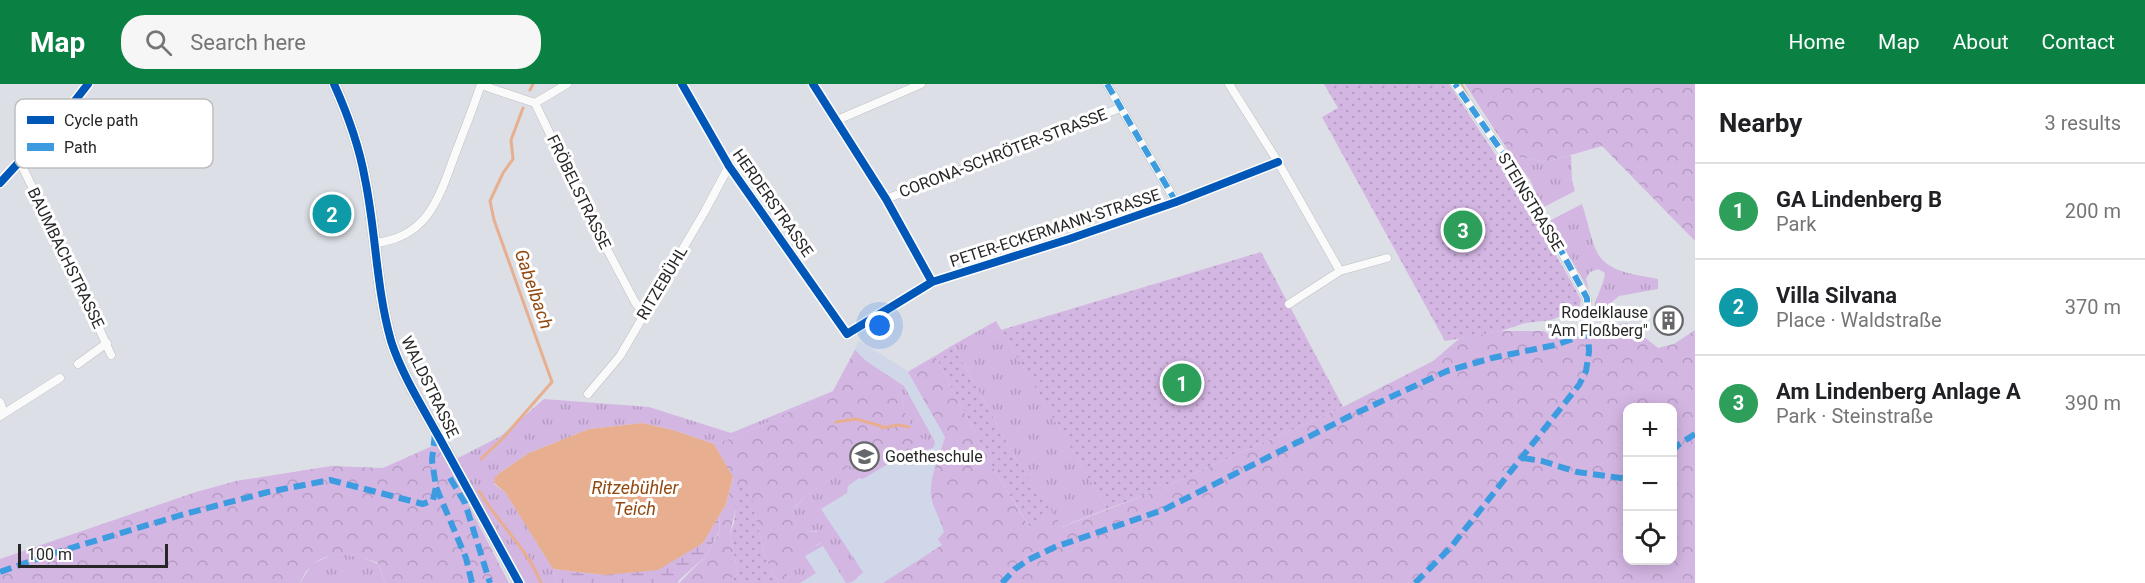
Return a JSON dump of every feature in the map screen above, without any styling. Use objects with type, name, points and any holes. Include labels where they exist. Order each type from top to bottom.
[{"type":"street","points":[[75,99],[88,84]]},
{"type":"street","name":"WALDSTRASSE","points":[[334,84],[351,123],[360,155],[392,343],[400,363],[519,583]]},
{"type":"street","points":[[374,243],[402,237],[415,228],[434,207],[481,84],[535,103],[567,84]]},
{"type":"street","name":"HERDERSTRASSE","points":[[682,84],[729,166],[847,334]]},
{"type":"street","points":[[813,84],[886,199],[932,282]]},
{"type":"street","points":[[835,121],[921,84]]},
{"type":"street","name":"CORONA-SCHRÖTER-STRASSE","points":[[1107,84],[1176,202]]},
{"type":"street","points":[[1229,84],[1278,162],[1340,271]]},
{"type":"street","name":"STEINSTRASSE","points":[[1455,84],[1525,185],[1587,298],[1589,327]]},
{"type":"street","name":"FRÖBELSTRASSE","points":[[535,103],[591,219],[635,302],[644,314]]},
{"type":"street","name":"CORONA-SCHRÖTER-STRASSE","points":[[886,199],[1120,108]]},
{"type":"street","name":"PETER-ECKERMANN-STRASSE","points":[[847,334],[932,282],[1069,239],[1176,202],[1278,162]]},
{"type":"street","name":"RITZEBÜHL","points":[[588,394],[620,356],[729,166]]},
{"type":"street","points":[[0,183],[15,167]]},
{"type":"street","name":"BAUMBACHSTRASSE","points":[[23,168],[107,342],[111,355]]},
{"type":"street","points":[[1289,304],[1340,271],[1387,258]]},
{"type":"street","points":[[78,364],[107,342]]},
{"type":"street","points":[[0,402],[2,414],[60,378]]},
{"type":"shaded area","name":"Goetheschule","points":[[859,341],[908,371],[935,356],[978,583],[779,583],[736,437],[833,391]]},
{"type":"green space","points":[[1324,84],[1449,84],[1512,180],[1571,281],[1581,300],[1579,309],[1551,320],[1525,323],[1501,331],[1445,341],[1322,117],[1338,108]]},
{"type":"green space","points":[[1465,84],[1695,84],[1695,241],[1602,146],[1546,162],[1511,155]]},
{"type":"green space","points":[[1511,155],[1546,162],[1571,155],[1575,191],[1542,208],[1530,180]]},
{"type":"green space","points":[[1582,204],[1593,243],[1603,260],[1625,272],[1658,279],[1658,289],[1619,296],[1607,306],[1613,316],[1599,321],[1593,314],[1605,273],[1598,269],[1590,272],[1586,279],[1589,290],[1549,221]]},
{"type":"green space","points":[[1261,252],[1343,407],[1153,492],[1107,509],[1001,330]]},
{"type":"green space","points":[[996,321],[1107,509],[1061,527],[1017,461],[953,345]]},
{"type":"green space","points":[[1627,323],[1658,348],[1674,344],[1695,330],[1695,583],[883,583],[942,545],[938,539],[944,532],[932,500],[931,489],[933,474],[945,437],[908,372],[935,356],[995,471],[1030,528],[1053,513],[1062,527],[1153,492],[1343,407],[1433,361],[1460,338],[1501,331],[1544,331],[1554,338],[1576,327],[1593,329]]},
{"type":"green space","points":[[953,345],[1017,461],[1053,513],[1031,529],[995,471],[935,356]]},
{"type":"green space","points":[[855,350],[866,361],[904,386],[900,387],[903,406],[916,433],[923,440],[920,446],[878,446],[807,495],[794,508],[793,519],[797,526],[810,532],[825,532],[826,537],[787,566],[787,583],[779,583],[765,558],[749,486],[736,508],[730,533],[738,575],[727,580],[728,583],[679,583],[705,557],[719,533],[720,514],[726,504],[733,478],[714,444],[736,437],[833,391]]},
{"type":"green space","points":[[899,386],[904,386],[935,442],[933,448],[896,459],[863,479],[859,478],[848,486],[847,493],[821,509],[863,572],[854,581],[846,583],[823,546],[805,556],[816,573],[800,583],[787,583],[787,566],[802,552],[820,544],[817,531],[808,532],[797,526],[793,519],[794,509],[807,495],[878,446],[907,445],[923,440],[906,415]]},
{"type":"green space","points":[[833,391],[736,437],[714,444],[673,430],[642,423],[589,429],[529,453],[498,474],[494,484],[505,492],[521,517],[553,569],[557,583],[526,583],[456,459],[501,436],[544,399],[649,407],[731,433]]},
{"type":"green space","points":[[439,443],[509,583],[385,583],[378,563],[355,556],[333,555],[314,563],[300,583],[0,583],[0,559],[196,492],[236,481],[331,466],[383,468]]},
{"type":"green space","points":[[749,485],[765,558],[779,583],[728,583],[726,580],[738,575],[730,533],[734,523],[738,487]]},
{"type":"green space","points":[[720,514],[719,532],[705,557],[678,583],[557,583],[553,569],[605,575],[703,543]]},
{"type":"green space","points":[[334,554],[359,556],[378,564],[385,583],[300,583],[312,564]]},
{"type":"water","name":"Ritzebühler Teich","points":[[642,423],[673,430],[714,444],[733,477],[726,504],[703,543],[658,570],[605,575],[553,569],[505,492],[494,483],[493,477],[529,453],[589,429]]},
{"type":"waterway","name":"Gabelbach","points":[[530,90],[533,84]]},
{"type":"waterway","points":[[1461,84],[1467,95]]},
{"type":"waterway","name":"Gabelbach","points":[[481,459],[503,438],[552,382],[494,220],[490,201],[503,173],[513,159],[511,140],[523,108]]},
{"type":"waterway","points":[[836,422],[856,419],[882,428],[898,425],[909,427]]},
{"type":"waterway","name":"Gabelbach","points":[[479,491],[528,558],[541,583]]},
{"type":"marked path","points":[[1107,84],[1176,202]]},
{"type":"marked path","points":[[1415,583],[1451,547],[1579,385],[1586,371],[1589,352],[1587,298],[1525,185],[1455,84]]},
{"type":"marked path","points":[[1002,583],[1015,569],[1028,560],[1055,547],[1163,510],[1352,415],[1447,371],[1492,358],[1555,345],[1570,340],[1589,327]]},
{"type":"marked path","points":[[435,434],[432,460],[436,487],[466,558],[472,583]]},
{"type":"marked path","points":[[1677,446],[1695,434]]},
{"type":"marked path","points":[[1523,458],[1542,461],[1577,472],[1623,478]]},
{"type":"marked path","points":[[450,478],[465,503],[490,583]]},
{"type":"marked path","points":[[0,572],[181,515],[268,492],[330,480],[423,504],[433,500],[436,487]]},
{"type":"cycle path","points":[[76,99],[88,84]]},
{"type":"cycle path","points":[[334,84],[363,166],[382,301],[391,341],[413,391],[519,583]]},
{"type":"cycle path","points":[[682,84],[729,166],[847,334],[932,282],[1069,239],[1176,202],[1278,162]]},
{"type":"cycle path","points":[[813,84],[886,199],[932,282]]},
{"type":"cycle path","points":[[0,183],[15,167]]},
{"type":"place","name":"Villa Silvana","points":[[332,214]]},
{"type":"place","name":"Am Lindenberg Anlage A","points":[[1463,230]]},
{"type":"place","name":"Rodelklause \"Am Floßberg\"","points":[[1669,321]]},
{"type":"place","name":"GA Lindenberg B","points":[[1182,383]]},
{"type":"place","name":"Goetheschule","points":[[864,456]]}]
